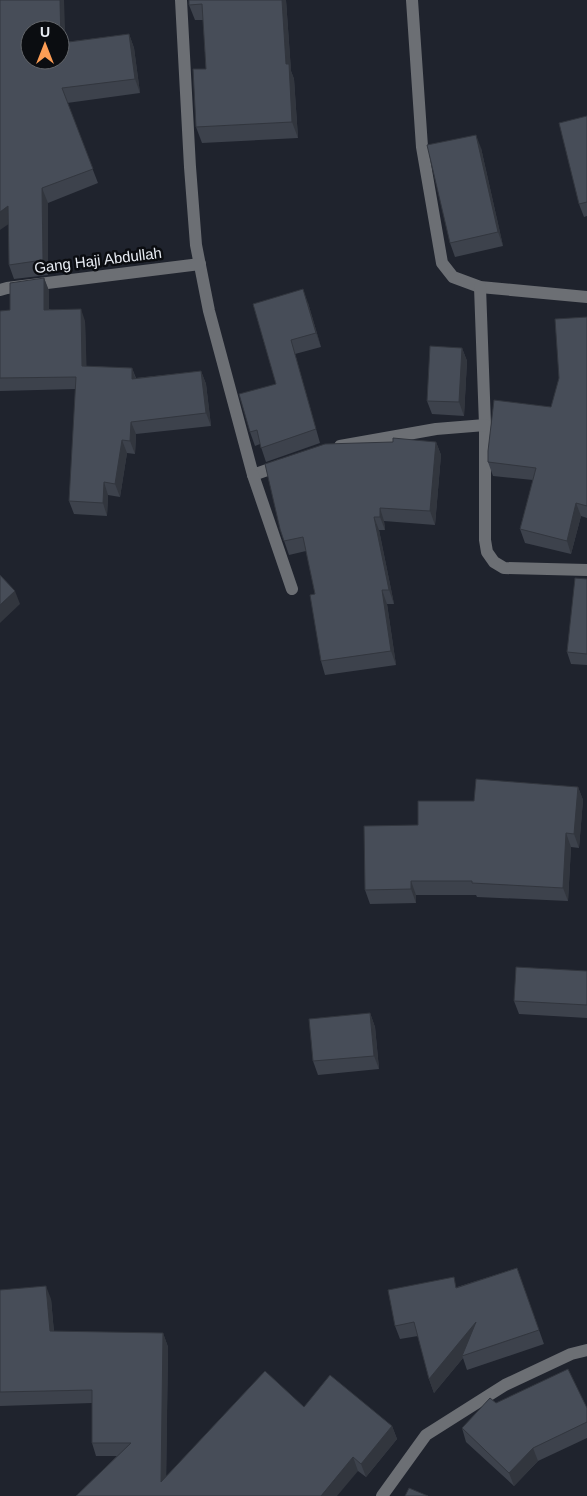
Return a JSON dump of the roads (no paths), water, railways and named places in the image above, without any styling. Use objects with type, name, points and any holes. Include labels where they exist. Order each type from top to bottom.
[{"type":"street","points":[[182,0],[190,167],[196,245],[209,311],[253,476],[292,589]]},
{"type":"street","points":[[412,0],[422,146],[442,263],[453,277],[480,287],[587,296]]},
{"type":"street","name":"Gang Haji Abdullah","points":[[0,290],[200,264]]},
{"type":"street","points":[[480,287],[484,425],[484,520],[487,552],[494,562],[504,568],[587,570]]},
{"type":"street","points":[[332,448],[436,430],[484,425]]},
{"type":"street","points":[[253,476],[290,462]]},
{"type":"street","points":[[382,1496],[426,1435],[505,1385],[571,1354],[587,1350]]}]
